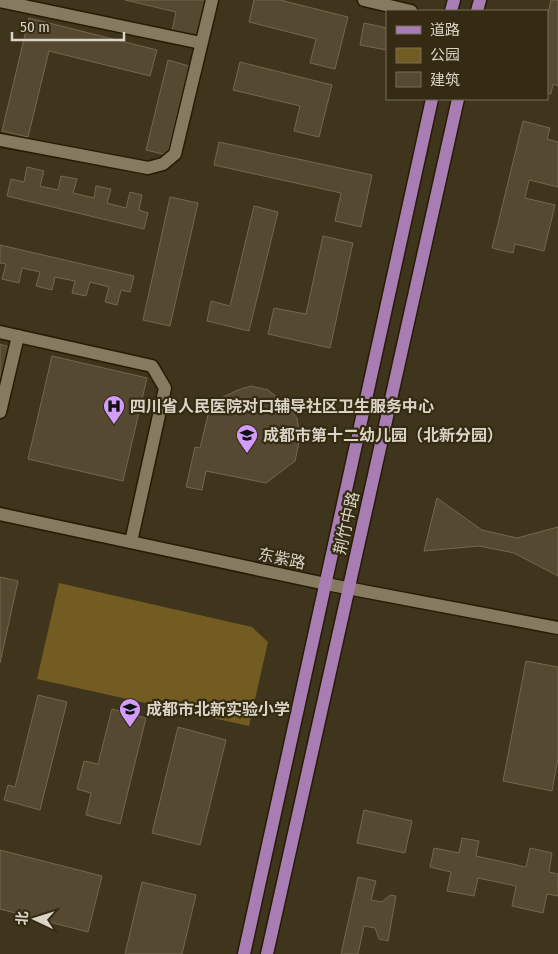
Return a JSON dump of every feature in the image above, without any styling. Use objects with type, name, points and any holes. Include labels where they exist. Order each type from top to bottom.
[{"type":"main road","name":"荆竹中路","points":[[244,954],[432,100]]},
{"type":"main road","name":"荆竹中路","points":[[267,954],[458,100]]},
{"type":"street","points":[[0,140],[148,168],[163,164],[176,154],[212,0]]},
{"type":"street","points":[[364,0],[406,10]]},
{"type":"street","points":[[0,1],[201,43]]},
{"type":"street","points":[[0,332],[152,366],[165,388],[131,542]]},
{"type":"street","points":[[0,412],[18,336]]},
{"type":"street","name":"东紫路","points":[[0,514],[326,584],[558,628]]},
{"type":"green space","points":[[59,583],[252,627],[268,642],[249,726],[37,679]]},
{"type":"building","points":[[125,0],[205,0],[196,37],[172,31],[176,12]]},
{"type":"building","points":[[254,0],[280,0],[348,17],[335,69],[310,63],[316,39],[249,22]]},
{"type":"building","points":[[551,0],[558,0],[558,86],[553,84],[551,94],[548,93],[548,13]]},
{"type":"building","points":[[29,18],[157,50],[150,76],[49,51],[28,137],[2,131]]},
{"type":"building","points":[[364,23],[386,28],[386,50],[360,45]]},
{"type":"building","points":[[168,60],[189,66],[167,155],[146,150]]},
{"type":"building","points":[[240,62],[332,85],[319,137],[294,131],[300,106],[233,90]]},
{"type":"building","points":[[523,121],[550,128],[547,139],[558,142],[558,187],[529,180],[525,198],[555,205],[544,251],[515,244],[513,253],[492,248]]},
{"type":"building","points":[[219,142],[372,175],[361,227],[335,221],[341,193],[214,165]]},
{"type":"building","points":[[27,167],[44,171],[40,186],[58,190],[61,176],[77,179],[73,193],[94,198],[96,186],[111,189],[107,203],[126,208],[130,192],[142,195],[139,210],[148,213],[144,229],[7,196],[11,179],[24,182]]},
{"type":"building","points":[[170,197],[198,203],[170,326],[143,320]]},
{"type":"building","points":[[254,206],[278,212],[249,331],[207,321],[211,301],[230,306]]},
{"type":"building","points":[[323,236],[353,243],[330,348],[268,334],[274,308],[306,314]]},
{"type":"building","points":[[0,245],[134,276],[130,292],[121,290],[117,305],[105,302],[109,287],[90,282],[86,296],[72,293],[75,281],[55,277],[52,290],[36,286],[40,272],[22,268],[19,283],[2,279],[6,264],[0,263]]},
{"type":"building","points":[[0,344],[9,347],[0,385]]},
{"type":"building","points":[[52,356],[147,378],[123,481],[28,459]]},
{"type":"building","points":[[251,386],[268,390],[285,403],[297,418],[300,438],[295,461],[266,483],[206,471],[202,490],[186,487],[195,447],[200,448],[208,415],[221,398]]},
{"type":"building","points":[[437,498],[482,530],[517,538],[558,527],[558,576],[514,553],[479,546],[424,551]]},
{"type":"building","points":[[0,577],[18,581],[0,663]]},
{"type":"building","points":[[526,661],[558,667],[558,758],[552,791],[503,781]]},
{"type":"building","points":[[38,695],[67,702],[40,810],[4,800],[8,785],[15,787]]},
{"type":"building","points":[[112,709],[146,718],[120,824],[86,815],[91,793],[77,789],[84,761],[98,764]]},
{"type":"building","points":[[178,727],[226,740],[200,845],[152,833]]},
{"type":"building","points":[[364,810],[412,821],[405,853],[357,843]]},
{"type":"building","points":[[462,838],[479,841],[476,856],[526,867],[530,848],[552,853],[549,872],[558,874],[558,896],[547,894],[543,913],[512,906],[516,886],[478,878],[474,896],[447,891],[451,872],[430,867],[434,848],[459,853]]},
{"type":"building","points":[[0,850],[102,876],[88,932],[0,909]]},
{"type":"building","points":[[358,877],[376,881],[371,900],[382,902],[390,895],[396,896],[388,941],[379,939],[375,928],[364,926],[358,954],[341,954]]},
{"type":"building","points":[[142,882],[196,895],[182,954],[125,954]]},
{"type":"place","name":"四川省人民医院对口辅导社区卫生服务中心","points":[[114,425]]},
{"type":"place","name":"成都市第十二幼儿园（北新分园）","points":[[247,454]]},
{"type":"place","name":"成都市北新实验小学","points":[[130,728]]}]
